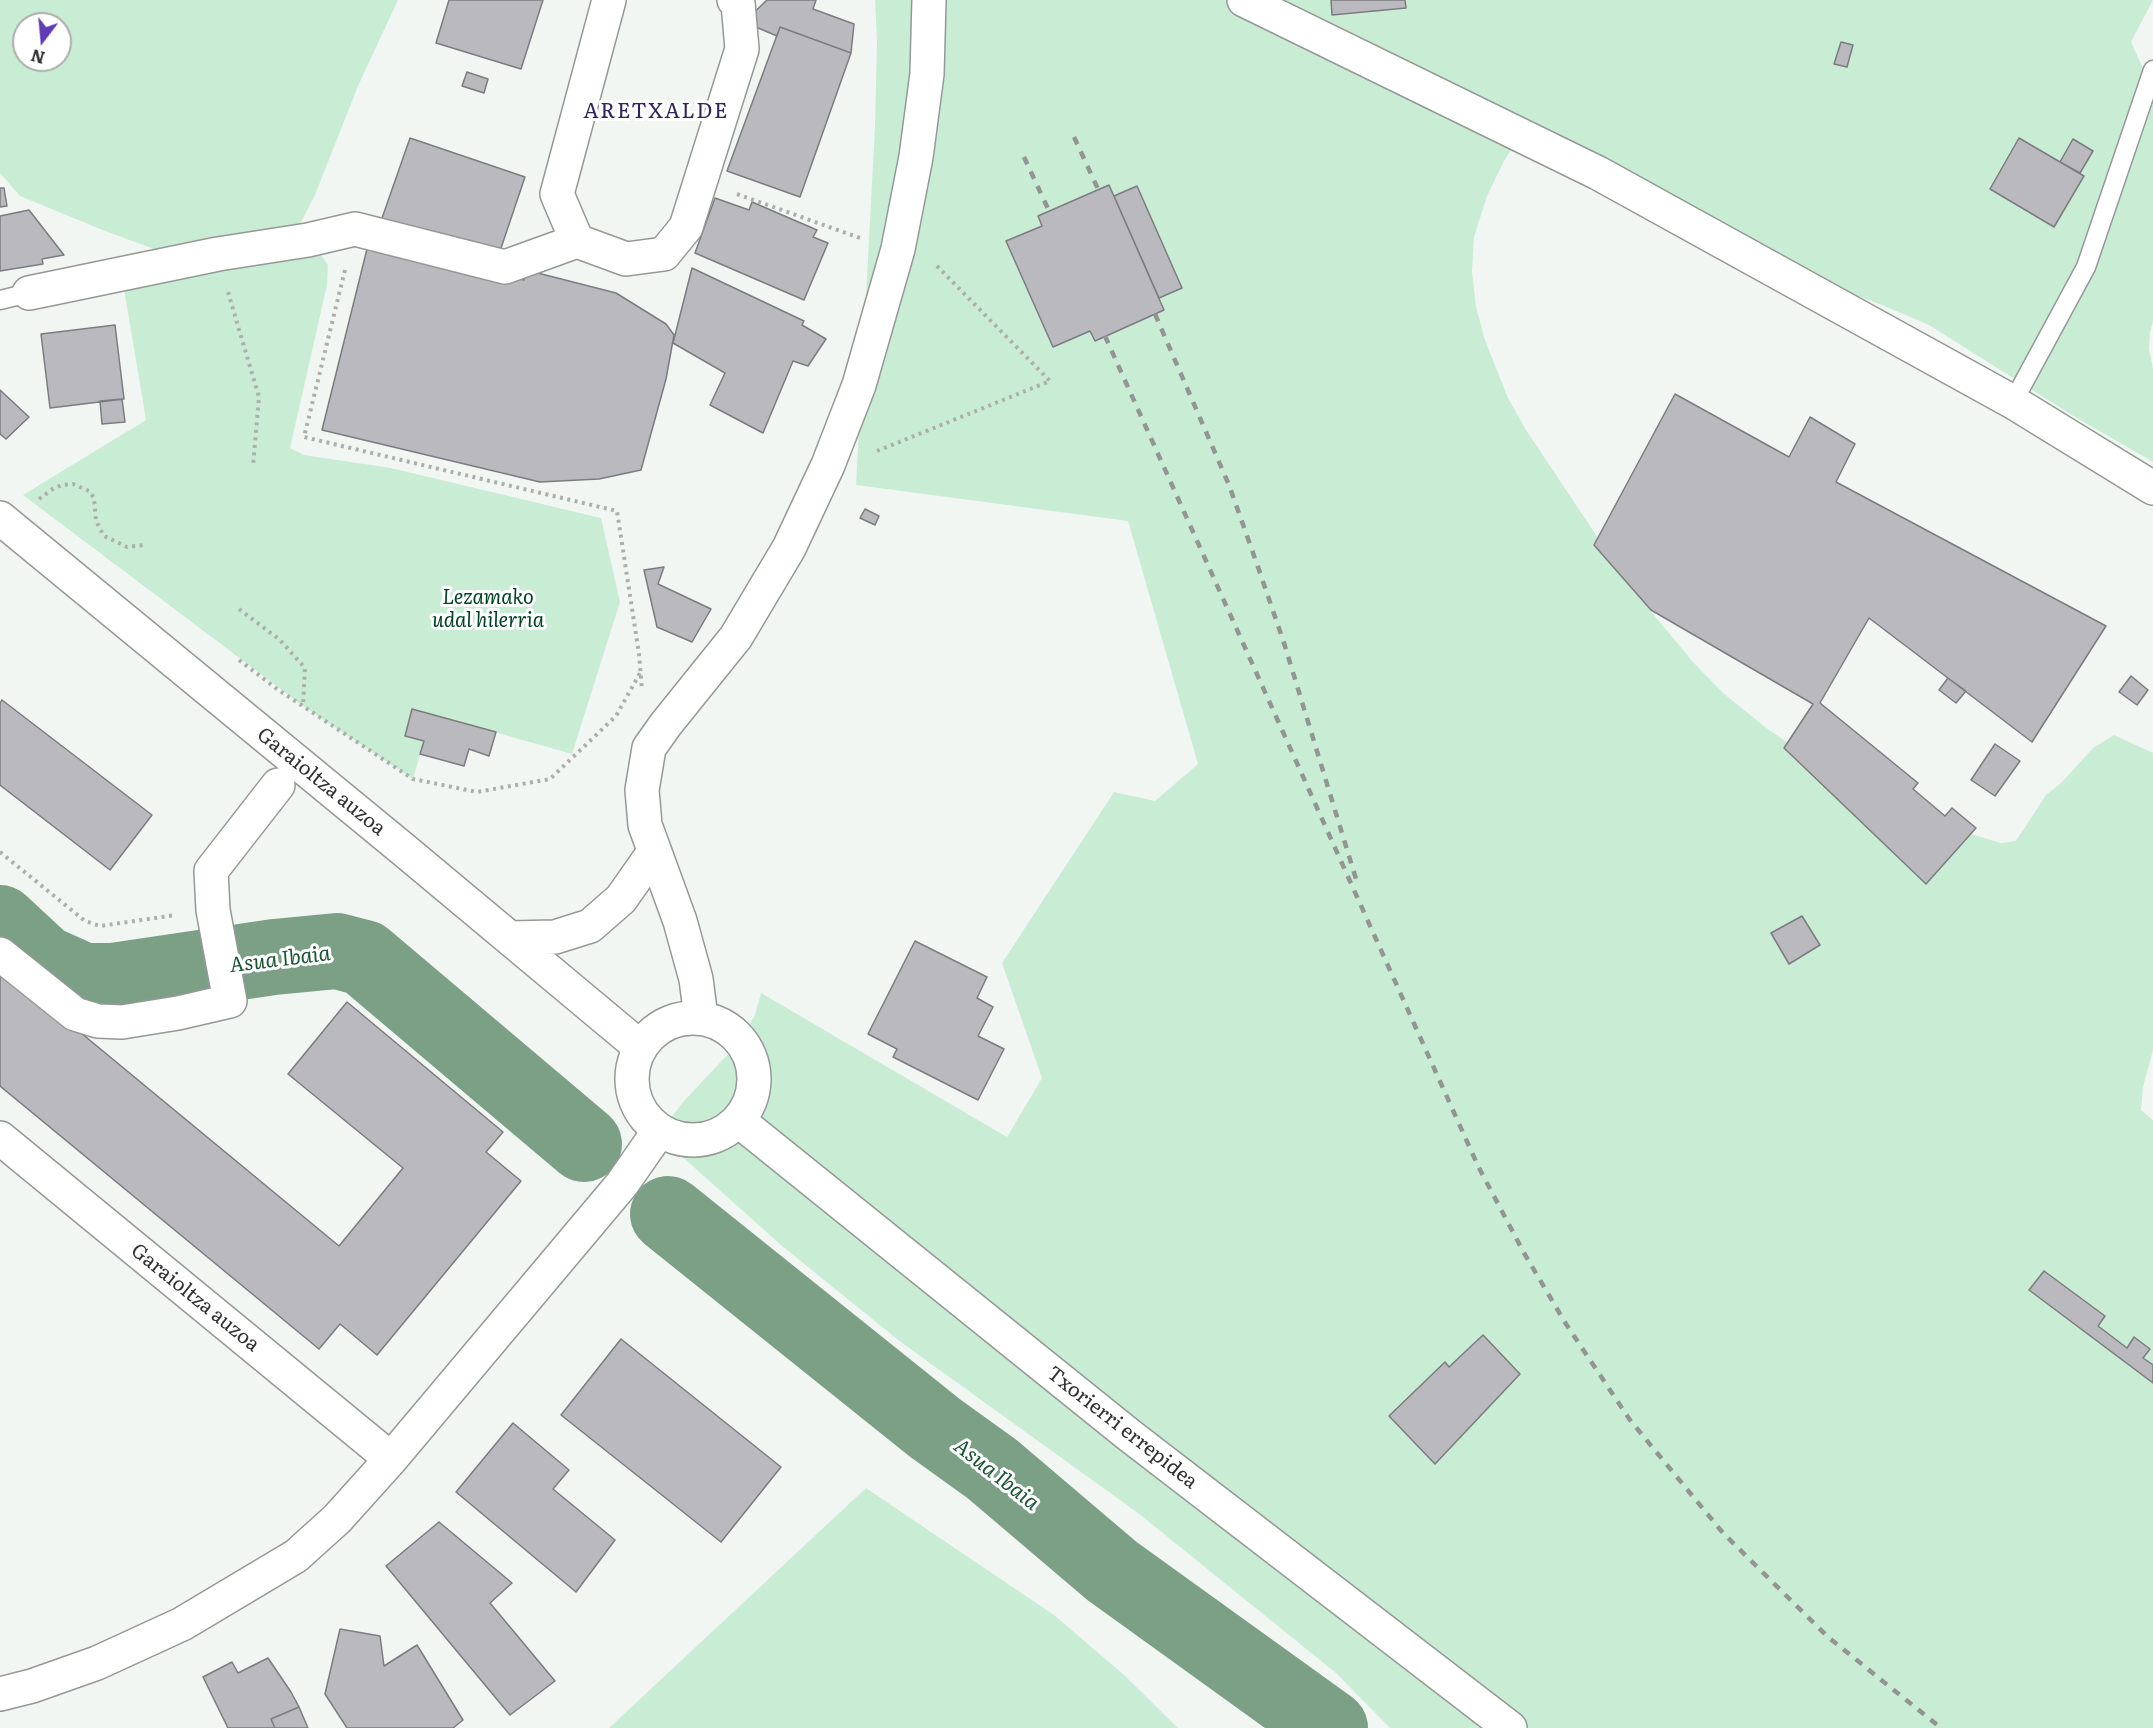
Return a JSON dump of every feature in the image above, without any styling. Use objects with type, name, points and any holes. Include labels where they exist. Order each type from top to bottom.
[{"type":"street","points":[[577,241],[557,194],[609,0]]},
{"type":"street","points":[[701,1018],[696,979],[680,921],[645,825],[642,790],[650,748],[666,724],[736,637],[789,549],[828,465],[859,385],[898,249],[916,157],[927,74],[929,0]]},
{"type":"street","points":[[1244,0],[1598,173],[2013,402],[2153,488]]},
{"type":"street","points":[[14,296],[218,254],[308,240],[355,229],[505,267],[577,241],[626,259],[664,254],[686,227],[742,49],[738,1]]},
{"type":"street","name":"Garaioltza auzoa","points":[[0,518],[640,1047]]},
{"type":"street","points":[[0,954],[75,1014],[98,1021],[122,1022],[230,1001],[213,910],[211,871],[278,785]]},
{"type":"street","points":[[510,938],[555,937],[590,926],[621,899],[654,852]]},
{"type":"street","points":[[701,1018],[726,1027],[746,1045],[754,1071],[752,1098],[739,1121],[722,1134],[701,1140],[680,1139],[659,1131],[642,1114],[633,1092],[632,1069],[640,1047],[656,1029],[678,1019],[701,1018]]},
{"type":"street","name":"Txorierri errepidea","points":[[739,1121],[1129,1434],[1510,1728]]},
{"type":"street","points":[[0,1694],[32,1686],[97,1663],[183,1624],[296,1556],[338,1519],[391,1459],[622,1184],[659,1131]]},
{"type":"street","name":"Garaioltza auzoa","points":[[0,1138],[391,1459]]},
{"type":"lane","points":[[2013,402],[2086,267],[2153,70]]},
{"type":"path","points":[[700,181],[898,249],[927,255],[1050,381],[874,452]]},
{"type":"path","points":[[355,229],[304,437],[617,511],[626,564],[642,698]]},
{"type":"path","points":[[218,254],[259,397],[253,466]]},
{"type":"path","points":[[34,504],[62,485],[73,484],[89,491],[94,498],[96,521],[104,536],[127,547],[144,545]]},
{"type":"path","points":[[239,609],[280,640],[305,668],[303,706]]},
{"type":"path","points":[[232,655],[303,706],[413,779],[477,792],[550,779],[616,716],[640,672]]},
{"type":"path","points":[[0,852],[85,921],[100,926],[213,910]]},
{"type":"green space","name":"Lezamako udal hilerria","points":[[0,0],[398,0],[358,86],[315,195],[292,240],[318,251],[328,265],[327,285],[290,448],[304,455],[391,468],[601,518],[620,602],[572,754],[413,709],[405,736],[424,741],[413,779],[303,706],[23,495],[146,420],[123,283],[203,263],[154,249],[20,196],[0,173]]},
{"type":"green space","points":[[875,0],[2153,0],[2131,42],[2153,90],[2153,322],[2149,349],[2153,369],[2153,462],[2075,417],[1929,325],[1882,305],[1757,259],[1519,138],[1504,161],[1487,196],[1474,237],[1472,272],[1476,307],[1485,340],[1508,398],[1526,430],[1602,544],[1653,614],[1694,663],[1723,693],[1765,727],[1814,761],[1957,833],[1971,834],[2001,843],[2015,841],[2046,795],[2061,783],[2093,748],[2114,735],[2153,753],[2153,1050],[2143,1087],[2141,1110],[2153,1120],[2153,1728],[1390,1728],[1336,1673],[1138,1513],[902,1343],[782,1246],[658,1135],[683,1102],[729,1053],[745,1032],[755,1015],[761,993],[1007,1137],[1042,1078],[1002,963],[1114,792],[1155,801],[1198,764],[1128,521],[856,485],[875,126],[877,41]]},
{"type":"green space","points":[[866,1488],[1054,1615],[1123,1674],[1178,1728],[609,1728]]},
{"type":"building","points":[[449,0],[543,0],[521,69],[436,43]]},
{"type":"building","points":[[767,0],[816,0],[813,9],[854,24],[851,53],[780,27],[777,36],[744,22]]},
{"type":"building","points":[[1331,0],[1405,0],[1406,8],[1332,15]]},
{"type":"building","points":[[780,27],[851,53],[800,197],[727,171]]},
{"type":"building","points":[[1841,42],[1853,45],[1847,67],[1834,64]]},
{"type":"building","points":[[467,72],[488,79],[484,93],[462,86]]},
{"type":"building","points":[[410,138],[525,177],[497,260],[381,221]]},
{"type":"building","points":[[2019,138],[2084,176],[2054,227],[1990,189]]},
{"type":"building","points":[[2073,139],[2093,151],[2080,173],[2060,162]]},
{"type":"building","points":[[1109,185],[1164,310],[1095,341],[1090,331],[1053,347],[1006,241],[1042,226],[1038,216]]},
{"type":"building","points":[[1137,186],[1182,288],[1159,298],[1114,196]]},
{"type":"building","points":[[0,188],[4,188],[7,206],[0,207]]},
{"type":"building","points":[[715,198],[749,210],[752,202],[817,230],[813,237],[828,243],[804,300],[695,253]]},
{"type":"building","points":[[29,210],[64,255],[42,259],[43,264],[0,271],[0,216]]},
{"type":"building","points":[[369,241],[524,280],[526,270],[616,293],[666,324],[674,335],[666,379],[641,470],[599,479],[540,482],[322,430]]},
{"type":"building","points":[[692,268],[804,321],[802,325],[826,339],[808,366],[793,361],[763,433],[710,405],[725,373],[673,343]]},
{"type":"building","points":[[115,325],[124,399],[50,408],[41,334]]},
{"type":"building","points":[[0,390],[29,417],[6,439],[0,434]]},
{"type":"building","points":[[1675,394],[1789,457],[1810,417],[1855,444],[1836,482],[2106,626],[2032,742],[1869,618],[1820,703],[1918,783],[1913,789],[1945,816],[1952,808],[1976,828],[1926,884],[1784,748],[1813,704],[1651,610],[1594,545]]},
{"type":"building","points":[[122,399],[125,422],[102,424],[100,401]]},
{"type":"building","points":[[865,509],[879,516],[875,525],[860,518]]},
{"type":"building","points":[[664,567],[658,584],[711,609],[692,642],[657,627],[644,570]]},
{"type":"building","points":[[2131,676],[2148,690],[2137,705],[2119,692]]},
{"type":"building","points":[[1948,678],[1966,691],[1956,703],[1939,690]]},
{"type":"building","points":[[2,700],[152,815],[110,870],[0,785],[0,703]]},
{"type":"building","points":[[412,709],[496,732],[489,756],[469,749],[464,766],[420,754],[424,741],[405,736]]},
{"type":"building","points":[[1995,744],[2020,761],[1995,796],[1971,780]]},
{"type":"building","points":[[1802,916],[1820,945],[1789,964],[1771,933]]},
{"type":"building","points":[[915,941],[987,977],[977,998],[993,1007],[978,1036],[1004,1049],[978,1100],[893,1057],[897,1049],[868,1034]]},
{"type":"building","points":[[0,966],[339,1246],[403,1168],[288,1074],[347,1002],[503,1132],[486,1152],[521,1181],[377,1355],[340,1324],[319,1349],[0,1086]]},
{"type":"building","points":[[2044,1271],[2105,1316],[2098,1326],[2127,1348],[2134,1337],[2150,1349],[2143,1358],[2153,1365],[2153,1383],[2029,1290]]},
{"type":"building","points":[[1483,1335],[1520,1374],[1435,1464],[1389,1416],[1445,1362],[1449,1367]]},
{"type":"building","points":[[621,1339],[781,1467],[721,1542],[561,1415]]},
{"type":"building","points":[[513,1423],[569,1470],[553,1489],[615,1540],[576,1592],[456,1492]]},
{"type":"building","points":[[439,1522],[512,1583],[490,1603],[555,1681],[510,1715],[386,1566]]},
{"type":"building","points":[[340,1629],[380,1636],[384,1666],[417,1645],[463,1720],[453,1728],[347,1728],[325,1694]]},
{"type":"building","points":[[268,1658],[299,1707],[271,1719],[275,1728],[228,1728],[203,1677],[232,1662],[238,1673]]},
{"type":"building","points":[[299,1707],[308,1728],[275,1728],[271,1719]]},
{"type":"waterway","name":"Asua Ibaia","points":[[0,923],[43,963],[83,981],[112,981],[274,957],[337,951],[364,958],[584,1144]]},
{"type":"waterway","name":"Asua Ibaia","points":[[668,1214],[935,1428],[992,1469],[1112,1571],[1330,1728]]},
{"type":"railway","points":[[1074,137],[1098,189]]},
{"type":"railway","points":[[1024,157],[1049,211]]},
{"type":"railway","points":[[1155,314],[1229,485],[1284,643],[1356,879]]},
{"type":"railway","points":[[1105,336],[1478,1166],[1524,1253],[1566,1324],[1630,1420],[1723,1533],[1828,1637],[1941,1728]]},
{"type":"district","name":"ARETXALDE","points":[[656,112]]}]
